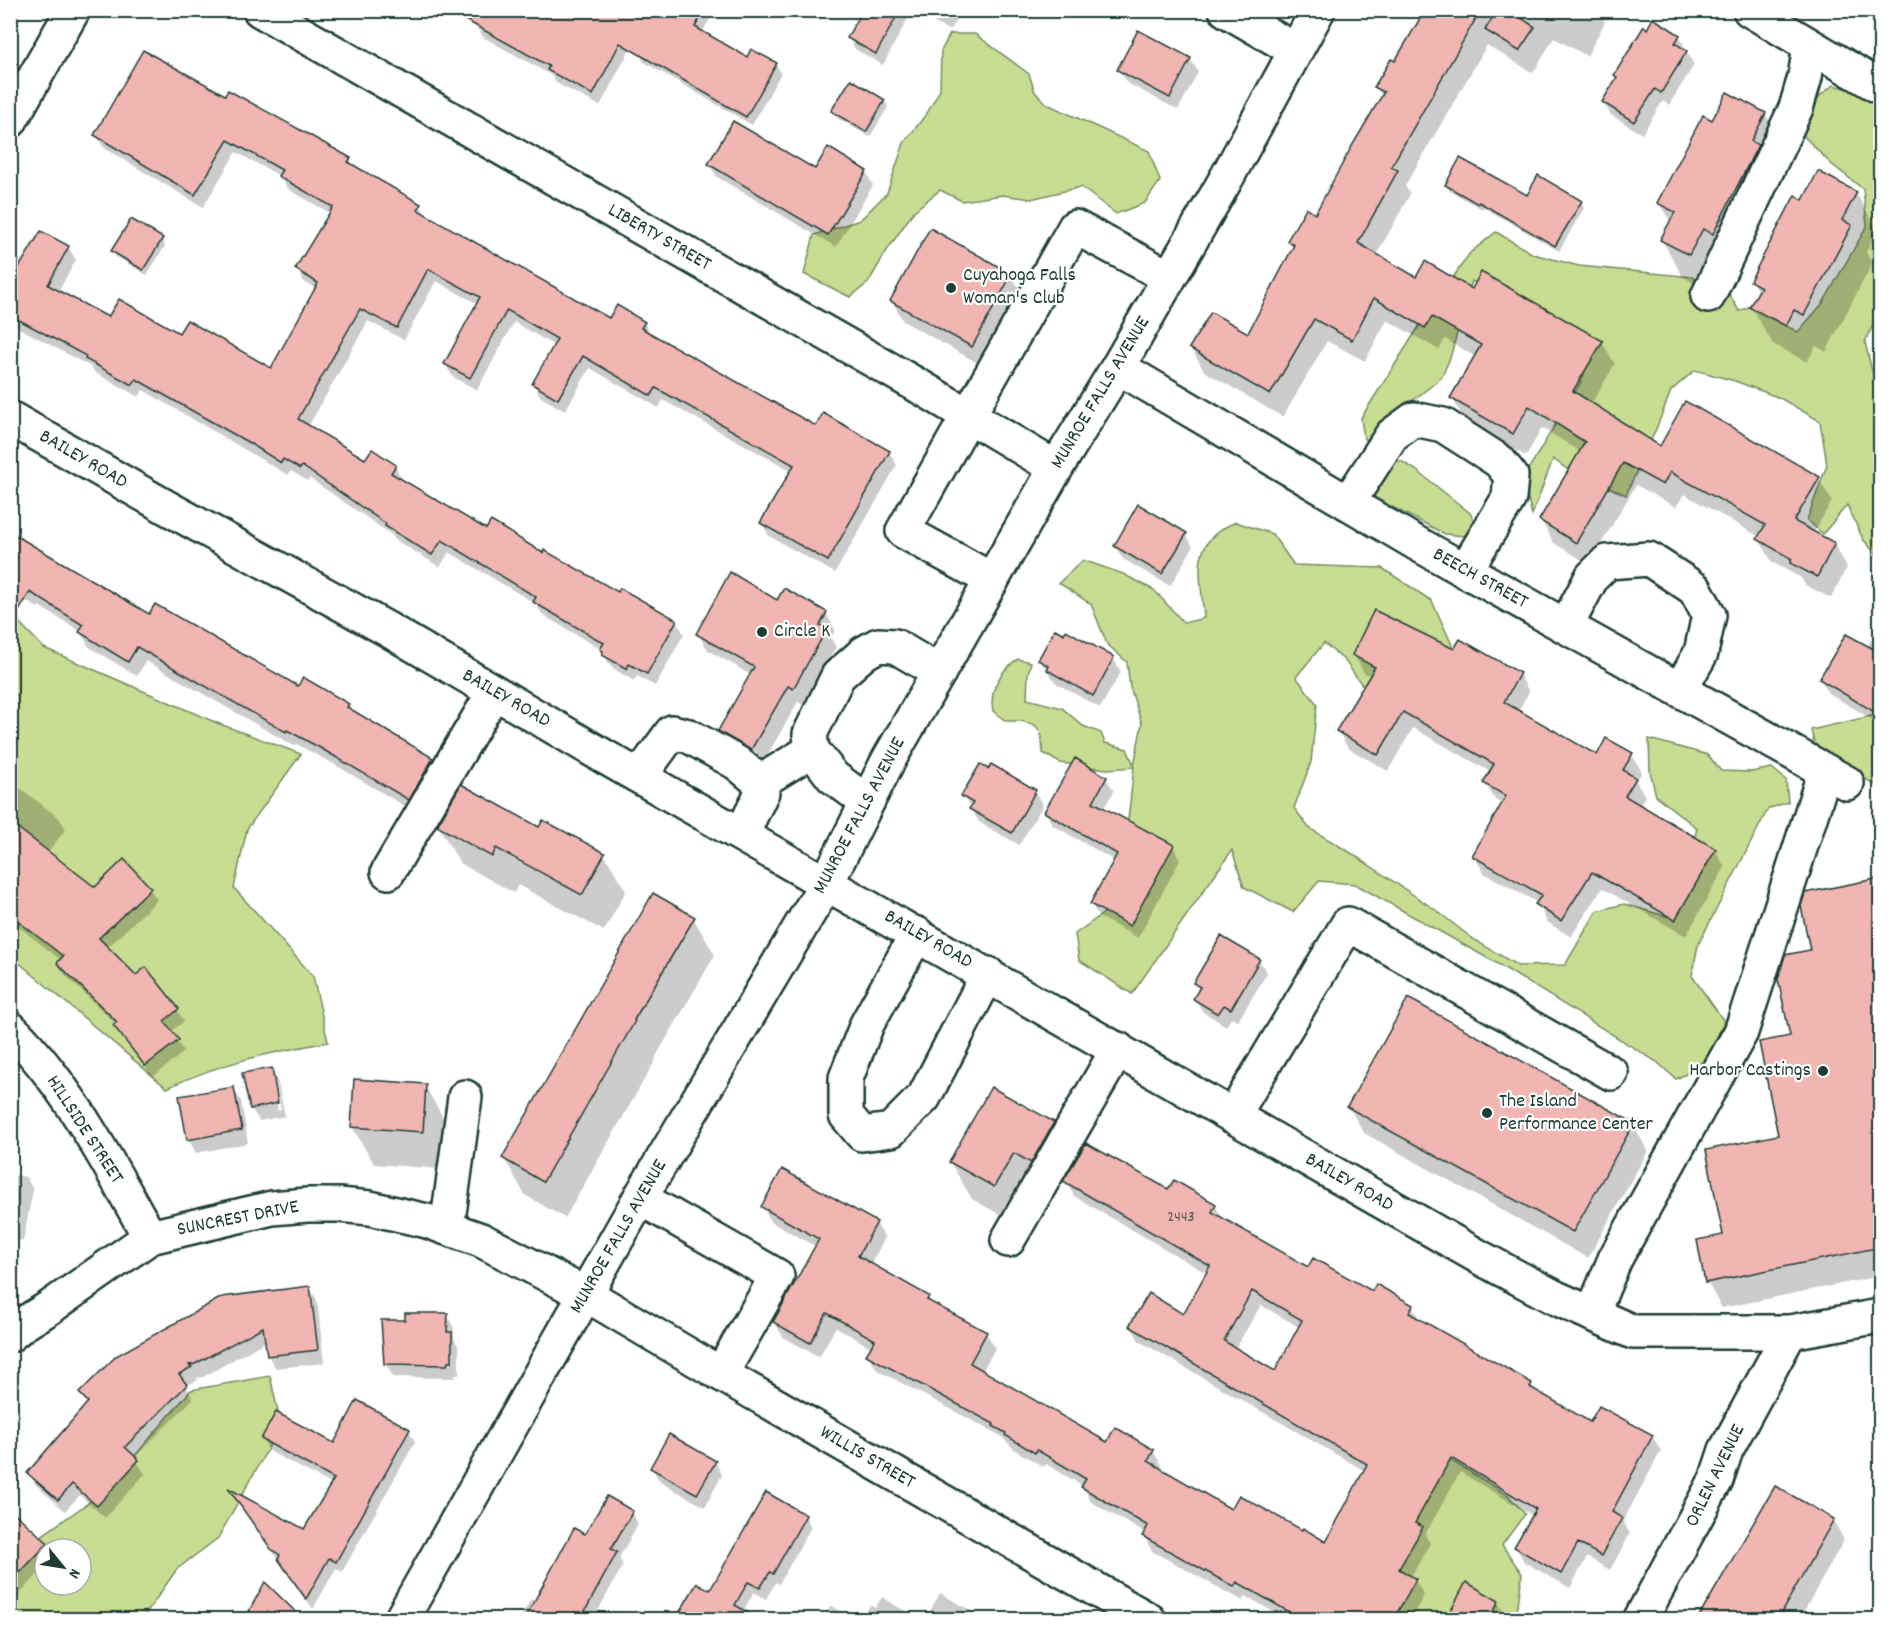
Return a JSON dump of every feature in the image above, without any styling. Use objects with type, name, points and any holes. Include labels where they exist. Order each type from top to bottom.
[{"type":"street","points":[[10,121],[73,10]]},
{"type":"street","name":"LIBERTY STREET","points":[[260,10],[1056,468]]},
{"type":"street","points":[[1226,10],[1295,50]]},
{"type":"street","name":"MUNROE FALLS AVENUE","points":[[401,1620],[640,1198],[826,882],[867,802],[939,672],[1226,179],[1318,10]]},
{"type":"street","points":[[1750,10],[1881,87]]},
{"type":"street","points":[[1708,296],[1796,108],[1810,46]]},
{"type":"street","points":[[992,580],[903,531],[1076,227],[1169,277]]},
{"type":"street","name":"BEECH STREET","points":[[1118,366],[1465,571],[1836,777],[1741,1032],[1615,1259],[1592,1314]]},
{"type":"street","name":"BAILEY ROAD","points":[[10,418],[387,629],[1481,1258],[1556,1298],[1633,1332],[1791,1332],[1881,1316]]},
{"type":"street","points":[[1348,503],[1392,435],[1414,419],[1443,425],[1499,461],[1511,477],[1509,498],[1465,571]]},
{"type":"street","points":[[1566,626],[1592,577],[1606,562],[1649,559],[1695,589],[1709,615],[1701,652],[1680,690]]},
{"type":"street","points":[[867,802],[833,777],[812,750],[810,734],[838,676],[864,653],[878,645],[895,646],[939,672]]},
{"type":"street","points":[[388,872],[494,692]]},
{"type":"street","points":[[640,776],[672,732],[689,736],[737,763],[760,782],[762,792],[742,834]]},
{"type":"street","points":[[760,782],[812,750]]},
{"type":"street","points":[[1233,1116],[1348,924],[1611,1073]]},
{"type":"street","points":[[917,934],[867,1024],[846,1078],[846,1115],[862,1134],[891,1130],[924,1097],[988,974]]},
{"type":"street","name":"HILLSIDE STREET","points":[[10,1028],[54,1080],[89,1131],[150,1237]]},
{"type":"street","points":[[1008,1240],[1118,1049]]},
{"type":"street","points":[[447,1228],[465,1097]]},
{"type":"street","points":[[640,1198],[777,1276],[721,1374]]},
{"type":"street","name":"SUNCREST DRIVE","points":[[10,1335],[150,1237],[272,1208],[307,1205],[370,1208],[427,1221],[481,1240],[587,1295]]},
{"type":"street","name":"WILLIS STREET","points":[[587,1295],[1149,1620]]},
{"type":"street","name":"ORLEN AVENUE","points":[[1640,1620],[1716,1480],[1726,1450],[1791,1332]]},
{"type":"green space","points":[[950,34],[975,34],[1029,74],[1035,92],[1047,104],[1149,151],[1160,181],[1145,203],[1116,214],[1081,187],[1031,199],[1003,195],[962,201],[940,190],[914,211],[868,283],[850,297],[804,274],[814,235],[860,220],[887,193],[904,143],[927,113],[940,90],[941,51]]},
{"type":"green space","points":[[1833,85],[1857,91],[1880,108],[1880,310],[1865,342],[1880,405],[1880,559],[1863,539],[1847,505],[1823,534],[1807,520],[1827,465],[1820,421],[1780,398],[1735,381],[1695,370],[1671,391],[1626,495],[1567,469],[1553,459],[1532,515],[1523,478],[1581,382],[1589,360],[1565,329],[1472,281],[1450,358],[1441,378],[1391,418],[1376,444],[1364,439],[1361,418],[1420,325],[1470,253],[1496,232],[1533,254],[1579,266],[1693,277],[1728,292],[1739,311],[1749,307],[1798,332],[1823,303],[1867,226],[1863,189],[1830,163],[1800,132],[1811,103]]},
{"type":"green space","points":[[1386,461],[1401,461],[1416,470],[1470,513],[1475,523],[1464,536],[1445,534],[1367,494]]},
{"type":"green space","points":[[1236,522],[1272,534],[1294,565],[1382,568],[1432,601],[1452,645],[1449,693],[1380,710],[1345,661],[1324,643],[1296,677],[1317,704],[1311,762],[1294,808],[1309,828],[1351,853],[1437,911],[1473,939],[1518,966],[1565,965],[1597,911],[1624,904],[1676,919],[1697,828],[1656,796],[1650,771],[1649,739],[1708,755],[1721,771],[1751,772],[1772,768],[1786,780],[1788,802],[1768,809],[1698,945],[1692,976],[1724,1021],[1707,1056],[1695,1068],[1676,1079],[1657,1062],[1498,964],[1355,884],[1319,881],[1293,912],[1244,887],[1232,850],[1132,994],[1079,960],[1075,934],[1112,907],[1127,829],[1134,767],[1107,769],[1060,763],[1043,753],[1041,733],[1035,725],[1021,721],[1006,721],[993,711],[994,689],[1001,675],[1018,659],[1031,662],[1027,699],[1062,708],[1083,726],[1101,733],[1105,743],[1127,749],[1134,765],[1142,724],[1130,687],[1127,662],[1107,644],[1091,604],[1059,583],[1083,560],[1123,574],[1154,590],[1184,623],[1204,618],[1200,575],[1203,550],[1220,530]]},
{"type":"green space","points":[[10,613],[44,648],[217,723],[301,754],[247,829],[234,888],[313,976],[328,1042],[227,1065],[167,1088],[11,956]]},
{"type":"green space","points":[[1880,714],[1879,787],[1816,750],[1811,730]]},
{"type":"green space","points":[[270,1376],[281,1425],[218,1538],[177,1569],[142,1619],[11,1619],[10,1558],[33,1542],[33,1597],[93,1597],[93,1537],[40,1537],[105,1491],[191,1390]]},
{"type":"green space","points":[[1450,1460],[1508,1495],[1525,1514],[1502,1545],[1522,1574],[1516,1619],[1402,1619],[1393,1608],[1381,1543]]},
{"type":"building","points":[[447,10],[705,10],[695,27],[747,57],[751,49],[777,63],[746,117],[620,43],[593,95],[547,70],[549,66]]},
{"type":"building","points":[[862,10],[900,10],[876,54],[847,38]]},
{"type":"building","points":[[1425,10],[1458,10],[1475,20],[1391,167],[1398,170],[1358,243],[1416,277],[1425,261],[1472,289],[1481,272],[1603,341],[1573,391],[1660,446],[1685,401],[1820,477],[1794,521],[1835,543],[1817,577],[1790,563],[1792,559],[1757,539],[1765,525],[1670,472],[1663,485],[1623,463],[1576,543],[1539,520],[1585,442],[1529,406],[1513,434],[1450,398],[1481,345],[1432,317],[1425,328],[1374,298],[1352,340],[1314,319],[1270,395],[1189,348],[1211,312],[1248,333],[1294,245],[1287,241],[1306,208],[1315,214],[1384,92],[1374,87],[1391,59],[1395,61]]},
{"type":"building","points":[[1497,10],[1509,10],[1535,27],[1519,51],[1485,30]]},
{"type":"building","points":[[1653,18],[1680,35],[1675,43],[1687,51],[1661,93],[1655,89],[1634,122],[1602,102],[1617,77],[1614,75],[1644,26],[1647,29]]},
{"type":"building","points":[[1138,30],[1191,58],[1170,98],[1117,70]]},
{"type":"building","points":[[143,50],[225,95],[228,90],[351,158],[348,162],[421,204],[418,210],[609,318],[617,305],[645,322],[641,328],[816,426],[823,413],[890,451],[828,561],[760,523],[794,465],[656,388],[651,396],[583,356],[558,399],[532,384],[557,339],[507,310],[470,378],[444,364],[480,297],[428,269],[397,328],[360,309],[298,419],[365,459],[372,449],[396,465],[391,473],[486,529],[491,521],[543,553],[544,550],[618,592],[620,588],[677,620],[647,674],[629,664],[627,669],[602,655],[603,651],[600,649],[604,643],[533,602],[536,597],[442,540],[432,555],[385,526],[386,524],[302,466],[300,469],[283,459],[281,463],[136,379],[132,385],[85,359],[86,356],[10,315],[10,282],[41,231],[69,246],[48,285],[108,317],[119,299],[179,333],[187,320],[271,368],[318,283],[295,269],[333,207],[278,176],[282,170],[228,140],[195,195],[94,135]]},
{"type":"building","points":[[851,79],[885,100],[866,132],[831,111]]},
{"type":"building","points":[[1727,92],[1766,113],[1751,141],[1758,145],[1713,234],[1703,229],[1689,255],[1660,240],[1675,212],[1657,203],[1703,115],[1712,120]]},
{"type":"building","points":[[733,121],[815,169],[828,147],[867,171],[828,235],[708,164]]},
{"type":"building","points":[[1460,158],[1527,195],[1538,175],[1582,201],[1555,246],[1445,185]]},
{"type":"building","points":[[1818,171],[1857,192],[1842,220],[1852,225],[1804,315],[1794,310],[1786,326],[1749,307],[1761,287],[1750,281],[1795,195],[1803,200]]},
{"type":"building","points":[[131,219],[163,238],[143,270],[111,251]]},
{"type":"building","name":"Cuyahoga Falls Woman's Club","points":[[930,228],[1012,274],[972,347],[890,301]]},
{"type":"building","points":[[1138,504],[1187,533],[1162,574],[1114,546]]},
{"type":"building","points":[[10,532],[149,614],[155,604],[298,686],[303,677],[349,704],[347,707],[433,758],[409,800],[137,647],[128,662],[79,632],[83,625],[30,592],[10,626]]},
{"type":"building","name":"Circle K","points":[[730,572],[777,600],[784,588],[827,612],[820,625],[827,629],[793,689],[788,686],[751,750],[718,731],[754,667],[696,634]]},
{"type":"building","points":[[1374,610],[1454,649],[1460,639],[1520,673],[1504,702],[1597,755],[1606,738],[1633,753],[1623,770],[1636,778],[1625,796],[1716,849],[1675,920],[1592,872],[1561,921],[1535,904],[1542,895],[1472,856],[1506,796],[1483,783],[1494,764],[1403,712],[1378,755],[1336,731],[1375,667],[1352,655]]},
{"type":"building","points":[[1055,629],[1064,634],[1066,630],[1114,657],[1093,696],[1047,670],[1049,666],[1038,660]]},
{"type":"building","points":[[1846,634],[1881,653],[1881,716],[1819,679]]},
{"type":"building","points":[[1075,758],[1107,777],[1093,802],[1174,845],[1130,926],[1090,904],[1117,854],[1044,812]]},
{"type":"building","points":[[980,764],[988,769],[991,764],[1036,790],[1012,833],[969,809],[973,803],[961,796]]},
{"type":"building","points":[[461,784],[539,827],[543,820],[605,853],[582,895],[496,848],[492,857],[437,826]]},
{"type":"building","points":[[10,822],[95,887],[124,859],[151,888],[99,938],[136,975],[146,967],[179,1009],[164,1021],[179,1040],[145,1066],[113,1025],[117,1022],[57,963],[63,956],[10,915]]},
{"type":"building","name":"Harbor Castings","points":[[1881,878],[1881,1247],[1705,1283],[1697,1240],[1723,1235],[1706,1150],[1778,1135],[1759,1042],[1790,1036],[1778,979],[1785,955],[1810,950],[1801,906],[1805,893]]},
{"type":"building","points":[[653,893],[695,917],[543,1182],[502,1158]]},
{"type":"building","points":[[1221,936],[1260,959],[1231,1009],[1224,1005],[1218,1014],[1193,999],[1200,987],[1193,983]]},
{"type":"building","name":"The Island Performance Center","points":[[1408,998],[1634,1123],[1573,1232],[1347,1107]]},
{"type":"building","points":[[272,1068],[278,1103],[250,1109],[242,1073]]},
{"type":"building","points":[[354,1079],[426,1084],[423,1132],[351,1127]]},
{"type":"building","points":[[234,1087],[242,1130],[187,1140],[179,1096]]},
{"type":"building","points":[[991,1087],[1054,1122],[1031,1163],[1014,1153],[994,1187],[949,1162]]},
{"type":"building","points":[[1086,1143],[1168,1189],[1174,1180],[1216,1204],[1212,1212],[1308,1267],[1313,1258],[1372,1291],[1376,1284],[1413,1305],[1409,1313],[1532,1383],[1530,1387],[1590,1422],[1599,1406],[1653,1435],[1612,1512],[1622,1518],[1601,1556],[1578,1543],[1561,1574],[1514,1547],[1536,1509],[1451,1458],[1415,1523],[1423,1527],[1399,1569],[1416,1579],[1393,1620],[1303,1620],[1237,1582],[1234,1587],[1142,1536],[1148,1526],[1081,1487],[1086,1479],[1037,1450],[1035,1453],[1005,1435],[1006,1433],[993,1426],[994,1424],[866,1355],[875,1340],[827,1313],[810,1343],[773,1322],[819,1239],[761,1207],[782,1169],[877,1222],[858,1256],[929,1296],[927,1300],[987,1332],[970,1363],[1107,1442],[1115,1427],[1154,1450],[1148,1461],[1231,1509],[1239,1495],[1326,1542],[1367,1464],[1129,1326],[1149,1293],[1183,1314],[1210,1266],[1063,1181]],"holes":[[[1252,1291],[1302,1320],[1275,1371],[1224,1341]]]},
{"type":"building","points":[[310,1286],[318,1350],[267,1356],[263,1327],[195,1364],[189,1365],[192,1367],[179,1374],[187,1385],[125,1447],[139,1460],[97,1506],[72,1484],[58,1500],[27,1473],[88,1402],[79,1393],[116,1356],[222,1297]]},
{"type":"building","points":[[405,1313],[448,1313],[447,1332],[452,1332],[452,1362],[448,1362],[447,1365],[384,1364],[381,1320],[405,1320]]},
{"type":"building","points":[[357,1400],[410,1429],[336,1562],[329,1558],[306,1599],[278,1559],[280,1555],[271,1549],[228,1488],[304,1529],[334,1479],[261,1439],[276,1412],[334,1443]]},
{"type":"building","points":[[669,1434],[716,1461],[697,1494],[650,1468]]},
{"type":"building","points":[[1775,1486],[1834,1519],[1777,1620],[1697,1620]]},
{"type":"building","points":[[766,1492],[806,1515],[773,1574],[770,1572],[760,1588],[748,1582],[735,1605],[760,1620],[675,1620],[697,1583],[710,1590]]},
{"type":"building","points":[[607,1496],[633,1511],[611,1549],[617,1552],[580,1620],[524,1620],[574,1528],[585,1534]]},
{"type":"building","points":[[10,1509],[41,1537],[33,1537],[33,1559],[10,1583]]},
{"type":"building","points":[[265,1582],[304,1620],[264,1620],[249,1611]]},
{"type":"building","points":[[1466,1582],[1499,1601],[1489,1620],[1446,1620]]},
{"type":"place","name":"Cuyahoga Falls Woman's Club","points":[[951,288]]},
{"type":"place","name":"Circle K","points":[[762,632]]},
{"type":"place","name":"Harbor Castings","points":[[1823,1071]]},
{"type":"place","name":"The Island Performance Center","points":[[1487,1113]]}]
